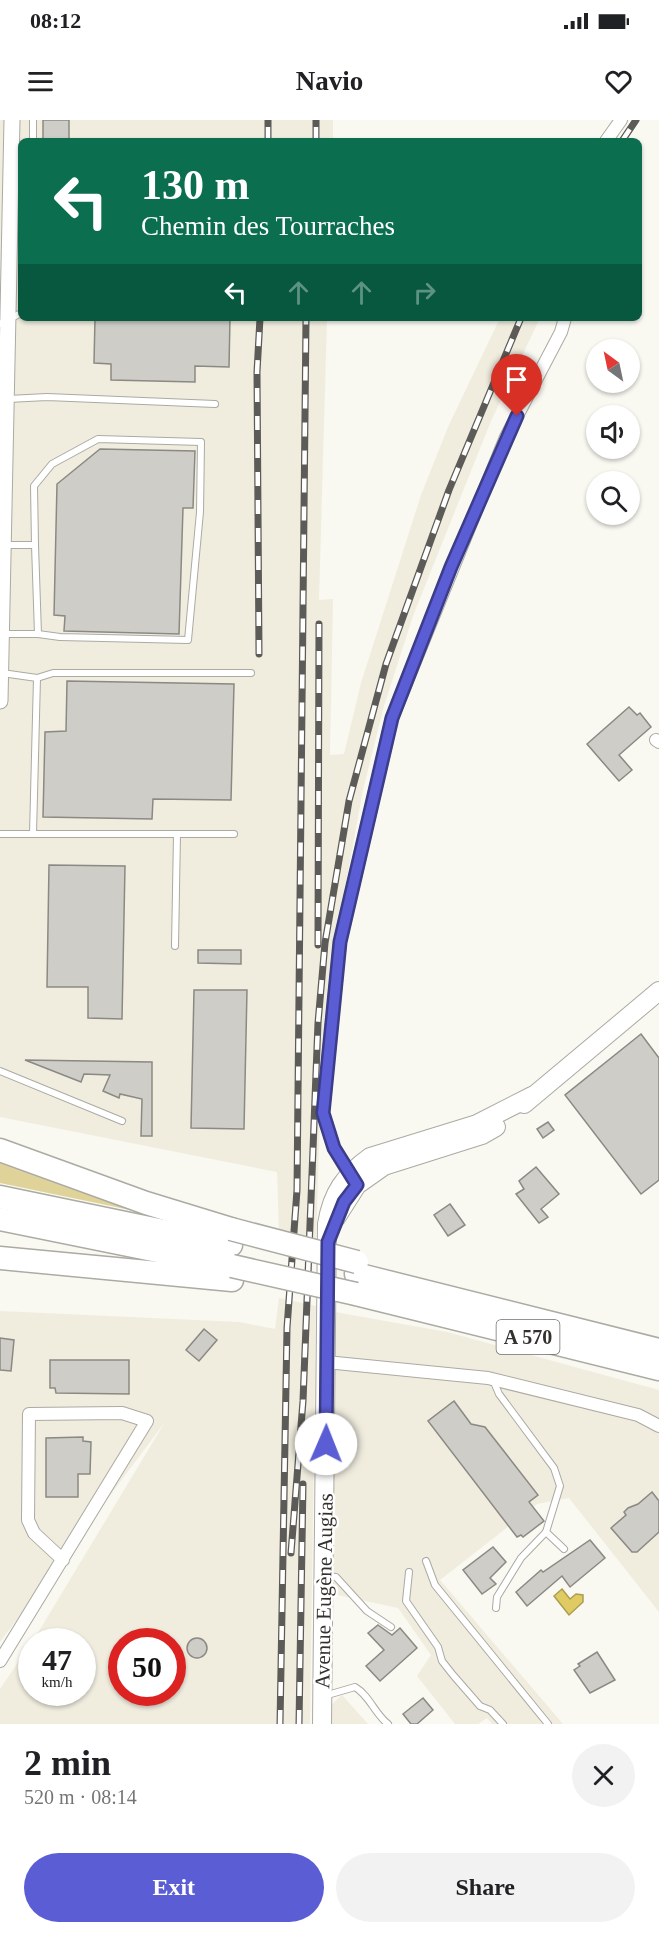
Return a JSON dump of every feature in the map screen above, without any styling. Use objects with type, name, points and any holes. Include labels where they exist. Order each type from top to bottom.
[{"type":"highway","points":[[0,1150],[146,1203],[232,1255]]},
{"type":"highway","name":"A 570","points":[[0,1197],[356,1284],[472,1303],[659,1350]]},
{"type":"highway","name":"A 570","points":[[0,1219],[232,1255]]},
{"type":"highway","points":[[0,1258],[232,1255],[356,1284]]},
{"type":"highway","name":"A 570","points":[[356,1284],[396,1305],[659,1369]]},
{"type":"main road","name":"Avenue Eugène Augias","points":[[322,1724],[327,1224],[330,1207],[338,1187],[353,1179],[370,1157],[477,1124],[532,1096],[659,991]]},
{"type":"street","points":[[0,701],[3,322],[11,287],[5,235],[6,151],[12,120]]},
{"type":"street","points":[[608,138],[621,120]]},
{"type":"street","points":[[353,1179],[334,1148],[323,1113],[340,942],[392,718],[506,437],[561,332],[564,321]]},
{"type":"street","points":[[326,1362],[493,1379],[638,1415],[659,1426]]},
{"type":"street","points":[[0,1661],[63,1560],[147,1421],[122,1413],[29,1414],[28,1520],[34,1533],[63,1560]]},
{"type":"lane","points":[[33,120],[33,138]]},
{"type":"lane","points":[[3,322],[18,315]]},
{"type":"lane","points":[[3,400],[47,397],[214,404]]},
{"type":"lane","points":[[1,634],[188,640],[200,512],[201,442],[98,439],[52,464],[34,486],[38,634]]},
{"type":"lane","points":[[3,545],[35,545]]},
{"type":"lane","points":[[0,673],[37,678],[53,673],[251,673]]},
{"type":"lane","points":[[33,834],[37,678]]},
{"type":"lane","points":[[0,834],[234,834]]},
{"type":"lane","points":[[175,946],[177,834]]},
{"type":"lane","points":[[0,1071],[122,1121]]},
{"type":"lane","points":[[493,1379],[499,1394],[554,1468],[560,1486],[546,1532],[521,1558],[497,1597],[496,1608]]},
{"type":"lane","points":[[546,1532],[564,1549]]},
{"type":"lane","points":[[426,1561],[435,1585],[548,1724]]},
{"type":"lane","points":[[409,1572],[406,1601],[438,1647],[442,1661],[480,1706],[490,1710],[503,1724]]},
{"type":"lane","points":[[325,1576],[336,1577],[367,1611],[391,1627]]},
{"type":"lane","points":[[323,1696],[355,1687],[364,1692],[378,1716],[388,1724]]},
{"type":"shaded area","points":[[0,120],[333,120],[333,138],[18,138],[18,321],[327,321],[319,600],[333,599],[330,755],[344,754],[361,683],[421,495],[448,427],[499,321],[539,321],[491,421],[413,616],[384,706],[363,790],[332,959],[322,1054],[316,1242],[279,1232],[277,1172],[0,1117]]},
{"type":"shaded area","points":[[0,1160],[140,1212],[0,1183]]},
{"type":"shaded area","points":[[279,1298],[316,1306],[310,1724],[0,1724],[0,1689],[18,1662],[18,1706],[96,1706],[96,1628],[41,1628],[165,1422],[0,1642],[0,1311],[239,1322],[275,1329]]},
{"type":"shaded area","points":[[335,1312],[447,1332],[659,1390],[659,1612],[569,1498],[537,1504],[440,1580],[563,1724],[492,1724],[487,1718],[478,1724],[455,1724],[417,1676],[431,1655],[398,1608],[333,1594]]},
{"type":"shaded area","points":[[562,1589],[570,1599],[576,1594],[583,1595],[583,1602],[569,1615],[554,1596]]},
{"type":"shaded area","points":[[342,1695],[368,1724],[332,1724],[332,1704]]},
{"type":"building","points":[[43,120],[69,120],[69,138],[43,138]]},
{"type":"building","points":[[95,321],[230,321],[229,367],[195,366],[195,382],[111,380],[111,364],[94,363]]},
{"type":"building","points":[[100,449],[195,451],[193,508],[183,508],[179,634],[64,631],[65,616],[54,615],[57,484]]},
{"type":"building","points":[[67,681],[234,684],[231,800],[153,799],[152,819],[43,817],[45,732],[66,731]]},
{"type":"building","points":[[629,707],[637,715],[640,713],[651,727],[619,755],[632,770],[619,781],[587,744]]},
{"type":"building","points":[[49,865],[125,866],[122,1019],[88,1018],[88,987],[47,987]]},
{"type":"building","points":[[198,950],[241,950],[241,964],[198,963]]},
{"type":"building","points":[[194,990],[247,990],[244,1129],[191,1128]]},
{"type":"building","points":[[641,1034],[659,1058],[659,1180],[641,1194],[565,1095]]},
{"type":"building","points":[[25,1060],[152,1062],[152,1136],[141,1136],[142,1099],[120,1094],[119,1098],[103,1091],[110,1075],[84,1074],[81,1082]]},
{"type":"building","points":[[548,1122],[554,1130],[543,1138],[537,1129]]},
{"type":"building","points":[[536,1167],[559,1194],[541,1209],[548,1217],[539,1223],[516,1194],[524,1189],[519,1181]]},
{"type":"building","points":[[450,1204],[465,1225],[448,1236],[434,1215]]},
{"type":"building","points":[[204,1329],[217,1340],[199,1361],[186,1350]]},
{"type":"building","points":[[0,1338],[14,1340],[11,1371],[0,1370]]},
{"type":"building","points":[[50,1360],[129,1360],[129,1394],[56,1393],[55,1388],[50,1388]]},
{"type":"building","points":[[454,1401],[471,1424],[485,1427],[538,1495],[529,1502],[544,1521],[523,1537],[521,1535],[517,1537],[428,1421]]},
{"type":"building","points":[[83,1437],[83,1441],[91,1442],[90,1474],[78,1474],[78,1497],[46,1497],[46,1438]]},
{"type":"building","points":[[652,1492],[659,1501],[659,1532],[637,1552],[632,1552],[611,1528],[626,1515],[624,1512],[628,1508],[638,1504]]},
{"type":"building","points":[[590,1540],[605,1558],[570,1587],[562,1576],[527,1606],[516,1592],[541,1570],[543,1572]]},
{"type":"building","points":[[493,1547],[506,1562],[490,1578],[496,1584],[482,1594],[463,1570]]},
{"type":"building","points":[[378,1625],[392,1635],[400,1628],[417,1648],[380,1681],[366,1666],[384,1650],[368,1633]]},
{"type":"building","points":[[197,1638],[204,1641],[207,1648],[204,1655],[197,1658],[190,1655],[187,1648],[190,1641]]},
{"type":"building","points":[[597,1652],[615,1680],[590,1693],[574,1670],[580,1666],[578,1664]]},
{"type":"building","points":[[423,1698],[433,1710],[417,1724],[411,1724],[403,1714]]},
{"type":"railway","points":[[268,120],[268,138]]},
{"type":"railway","points":[[316,120],[316,138]]},
{"type":"railway","points":[[624,138],[636,120]]},
{"type":"railway","points":[[259,654],[257,372],[260,321]]},
{"type":"railway","points":[[280,1724],[287,1328],[297,1190],[306,321]]},
{"type":"railway","points":[[291,1553],[303,1401],[318,1023],[325,943],[349,801],[386,664],[449,490],[520,321]]},
{"type":"railway","points":[[318,945],[319,624]]},
{"type":"railway","points":[[299,1724],[303,1484]]},
{"type":"route","points":[[326,1444],[328,1242],[333,1223],[344,1202],[357,1185],[334,1148],[323,1113],[340,942],[392,718],[451,567],[517,416]]}]
